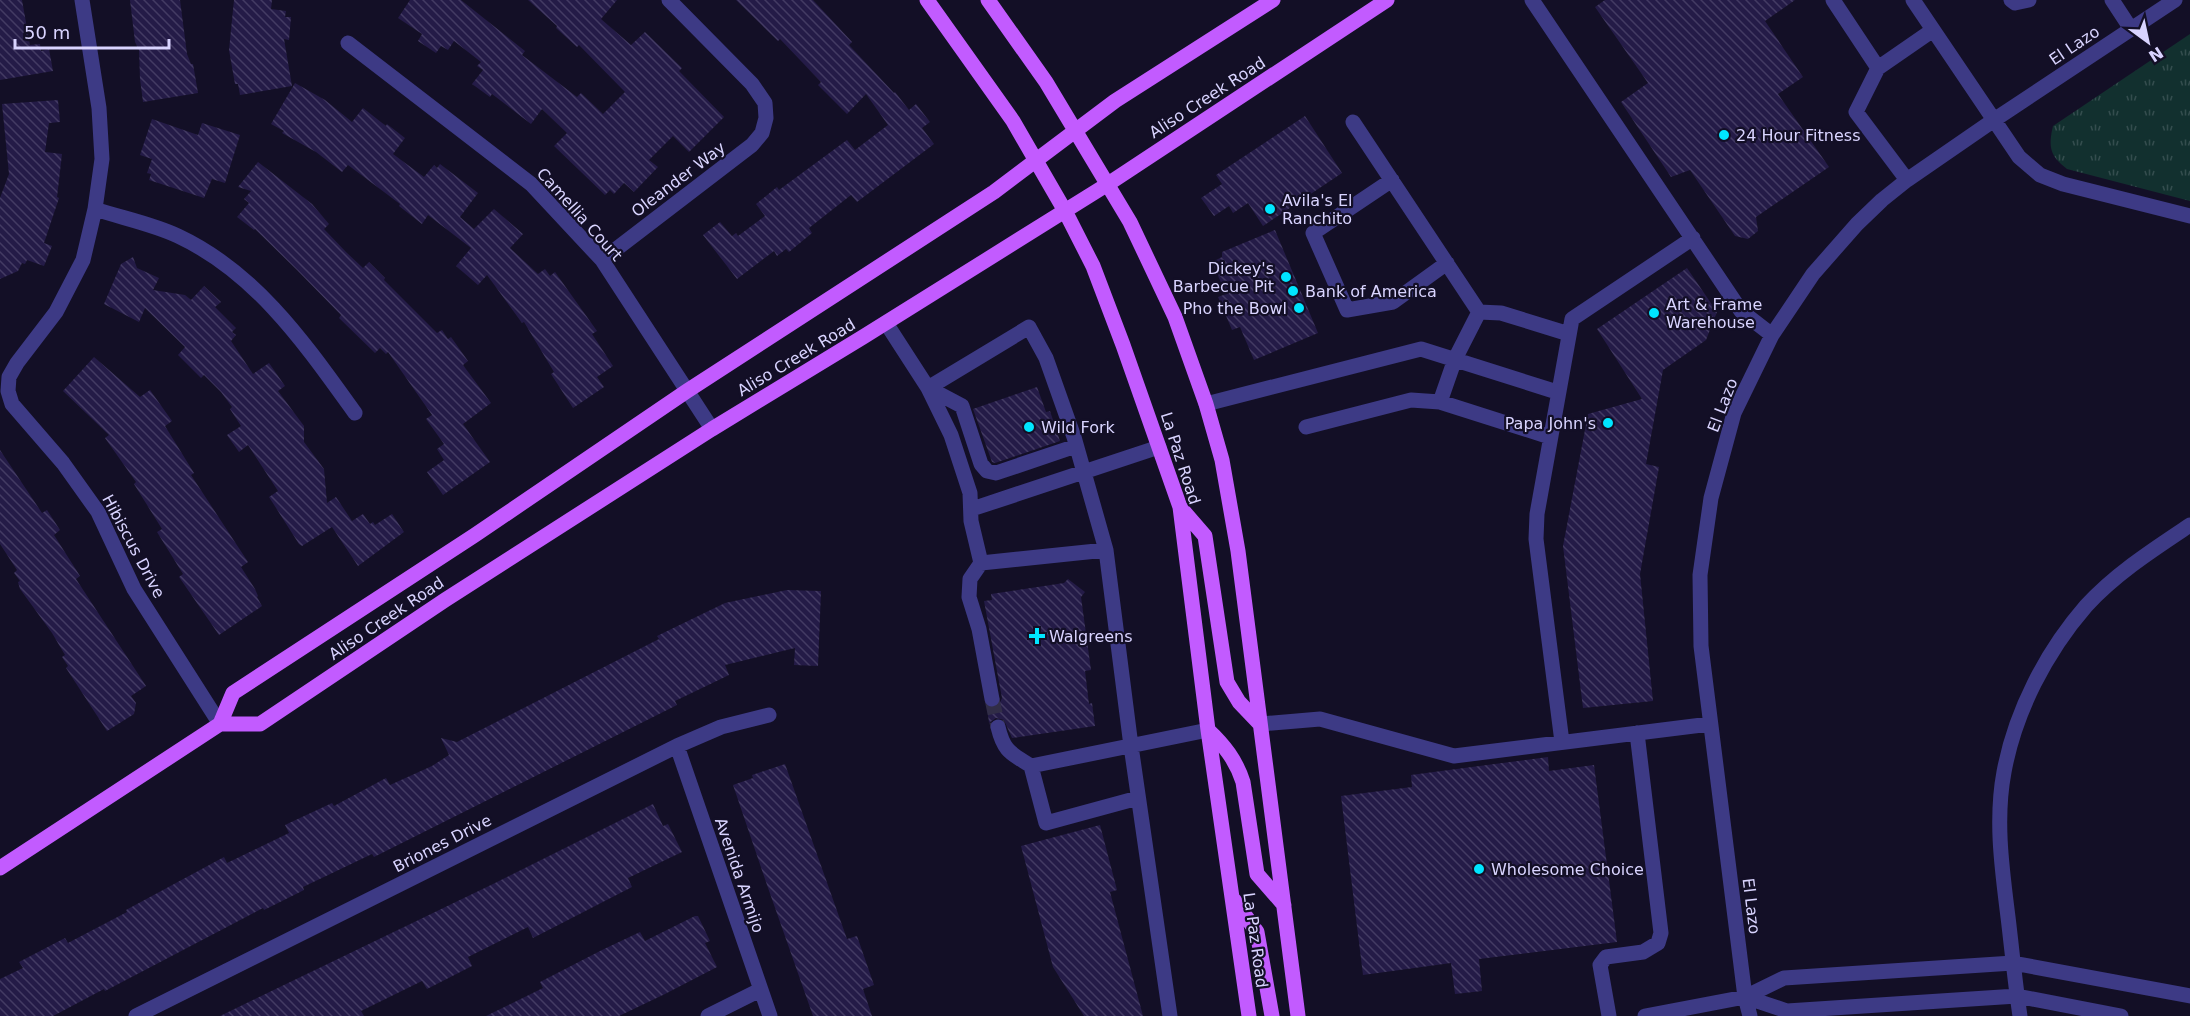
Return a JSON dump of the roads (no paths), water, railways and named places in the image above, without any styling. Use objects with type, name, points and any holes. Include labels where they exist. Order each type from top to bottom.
[{"type":"main road","name":"La Paz Road","points":[[927,0],[1013,121],[1065,211],[1093,266],[1180,507],[1248,1016]]},
{"type":"main road","name":"La Paz Road","points":[[988,0],[1046,82],[1140,241],[1175,317],[1206,404],[1222,460],[1238,551],[1298,1016]]},
{"type":"main road","name":"Aliso Creek Road","points":[[1273,0],[1115,101],[984,198],[687,391],[475,535],[233,693],[220,724],[260,724],[445,600],[712,429],[1108,184],[1387,0]]},
{"type":"main road","points":[[1180,507],[1205,536],[1227,682],[1239,702],[1260,724]]},
{"type":"main road","points":[[0,868],[220,724]]},
{"type":"main road","points":[[1208,730],[1221,742],[1239,769],[1257,874],[1284,905]]},
{"type":"main road","points":[[1233,897],[1257,932],[1272,1016]]},
{"type":"street","points":[[82,0],[99,108],[102,159],[95,209],[178,236],[231,267],[291,325],[355,413]]},
{"type":"street","name":"Oleander Way","points":[[602,260],[752,146],[762,133],[766,118],[765,103],[752,84],[669,0]]},
{"type":"street","points":[[1532,0],[1741,311],[1772,335]]},
{"type":"street","points":[[1833,0],[1878,68]]},
{"type":"street","points":[[2011,0],[2015,3],[2029,0]]},
{"type":"street","points":[[2112,0],[2131,29]]},
{"type":"street","name":"El Lazo","points":[[1750,1016],[1745,997],[1701,646],[1700,575],[1711,498],[1734,413],[1772,335],[1813,274],[1857,224],[1882,200],[1994,120],[2175,0]]},
{"type":"street","points":[[1916,1],[2019,157],[2040,175],[2063,184],[2190,216]]},
{"type":"street","points":[[1907,180],[1856,112],[1878,68],[1933,30]]},
{"type":"street","name":"Camellia Court","points":[[348,43],[531,184],[602,260],[712,429]]},
{"type":"street","points":[[1353,122],[1479,312]]},
{"type":"street","points":[[1392,180],[1313,234],[1347,310],[1393,302],[1447,263]]},
{"type":"street","name":"Hibiscus Drive","points":[[95,209],[83,260],[56,312],[9,377],[8,392],[12,404],[63,463],[98,512],[134,589],[220,724]]},
{"type":"street","points":[[1562,742],[1536,540],[1537,514],[1557,392],[1572,319],[1693,238]]},
{"type":"street","points":[[1479,312],[1501,312],[1569,334]]},
{"type":"street","points":[[1440,402],[1455,358],[1479,312]]},
{"type":"street","points":[[886,323],[928,388],[951,435],[970,493],[971,521],[981,563],[970,579],[969,597],[979,629],[992,699]]},
{"type":"street","points":[[928,388],[1029,327],[1046,358],[1076,446],[1106,550],[1138,798],[1170,1016]]},
{"type":"street","points":[[1206,404],[1421,349],[1557,392]]},
{"type":"street","points":[[928,388],[962,406],[981,464],[987,471],[996,473],[1076,446]]},
{"type":"street","points":[[1306,427],[1411,400],[1440,402],[1550,437]]},
{"type":"street","points":[[972,509],[1160,447]]},
{"type":"street","points":[[2020,1016],[2000,854],[2004,770],[2020,716],[2046,661],[2087,606],[2144,556],[2190,525]]},
{"type":"street","points":[[981,563],[1106,550]]},
{"type":"street","name":"Briones Drive","points":[[136,1016],[677,746],[721,727],[769,715]]},
{"type":"street","points":[[1260,724],[1320,719],[1454,756],[1710,724]]},
{"type":"street","points":[[998,727],[1006,750],[1031,766],[1046,823],[1138,798]]},
{"type":"street","points":[[1031,766],[1208,730]]},
{"type":"street","points":[[1609,1016],[1600,965],[1606,957],[1643,952],[1658,943],[1661,933],[1637,733]]},
{"type":"street","name":"Avenida Armijo","points":[[677,746],[770,1016]]},
{"type":"street","points":[[1645,1016],[1745,997],[1784,978],[2013,963],[2190,996]]},
{"type":"street","points":[[708,1016],[760,990]]},
{"type":"street","points":[[1745,997],[1787,1011],[2017,996],[2121,1016]]},
{"type":"tunnel","points":[[992,699],[998,727]]},
{"type":"place","name":"24 Hour Fitness","points":[[1724,135]]},
{"type":"place","name":"Avila's El Ranchito","points":[[1270,209]]},
{"type":"place","name":"Dickey's Barbecue Pit","points":[[1286,277]]},
{"type":"place","name":"Bank of America","points":[[1293,291]]},
{"type":"place","name":"Pho the Bowl","points":[[1299,308]]},
{"type":"place","name":"Art & Frame Warehouse","points":[[1654,313]]},
{"type":"place","name":"Papa John's","points":[[1608,423]]},
{"type":"place","name":"Wild Fork","points":[[1029,427]]},
{"type":"place","name":"Walgreens","points":[[1037,636]]},
{"type":"place","name":"Wholesome Choice","points":[[1479,869]]}]
